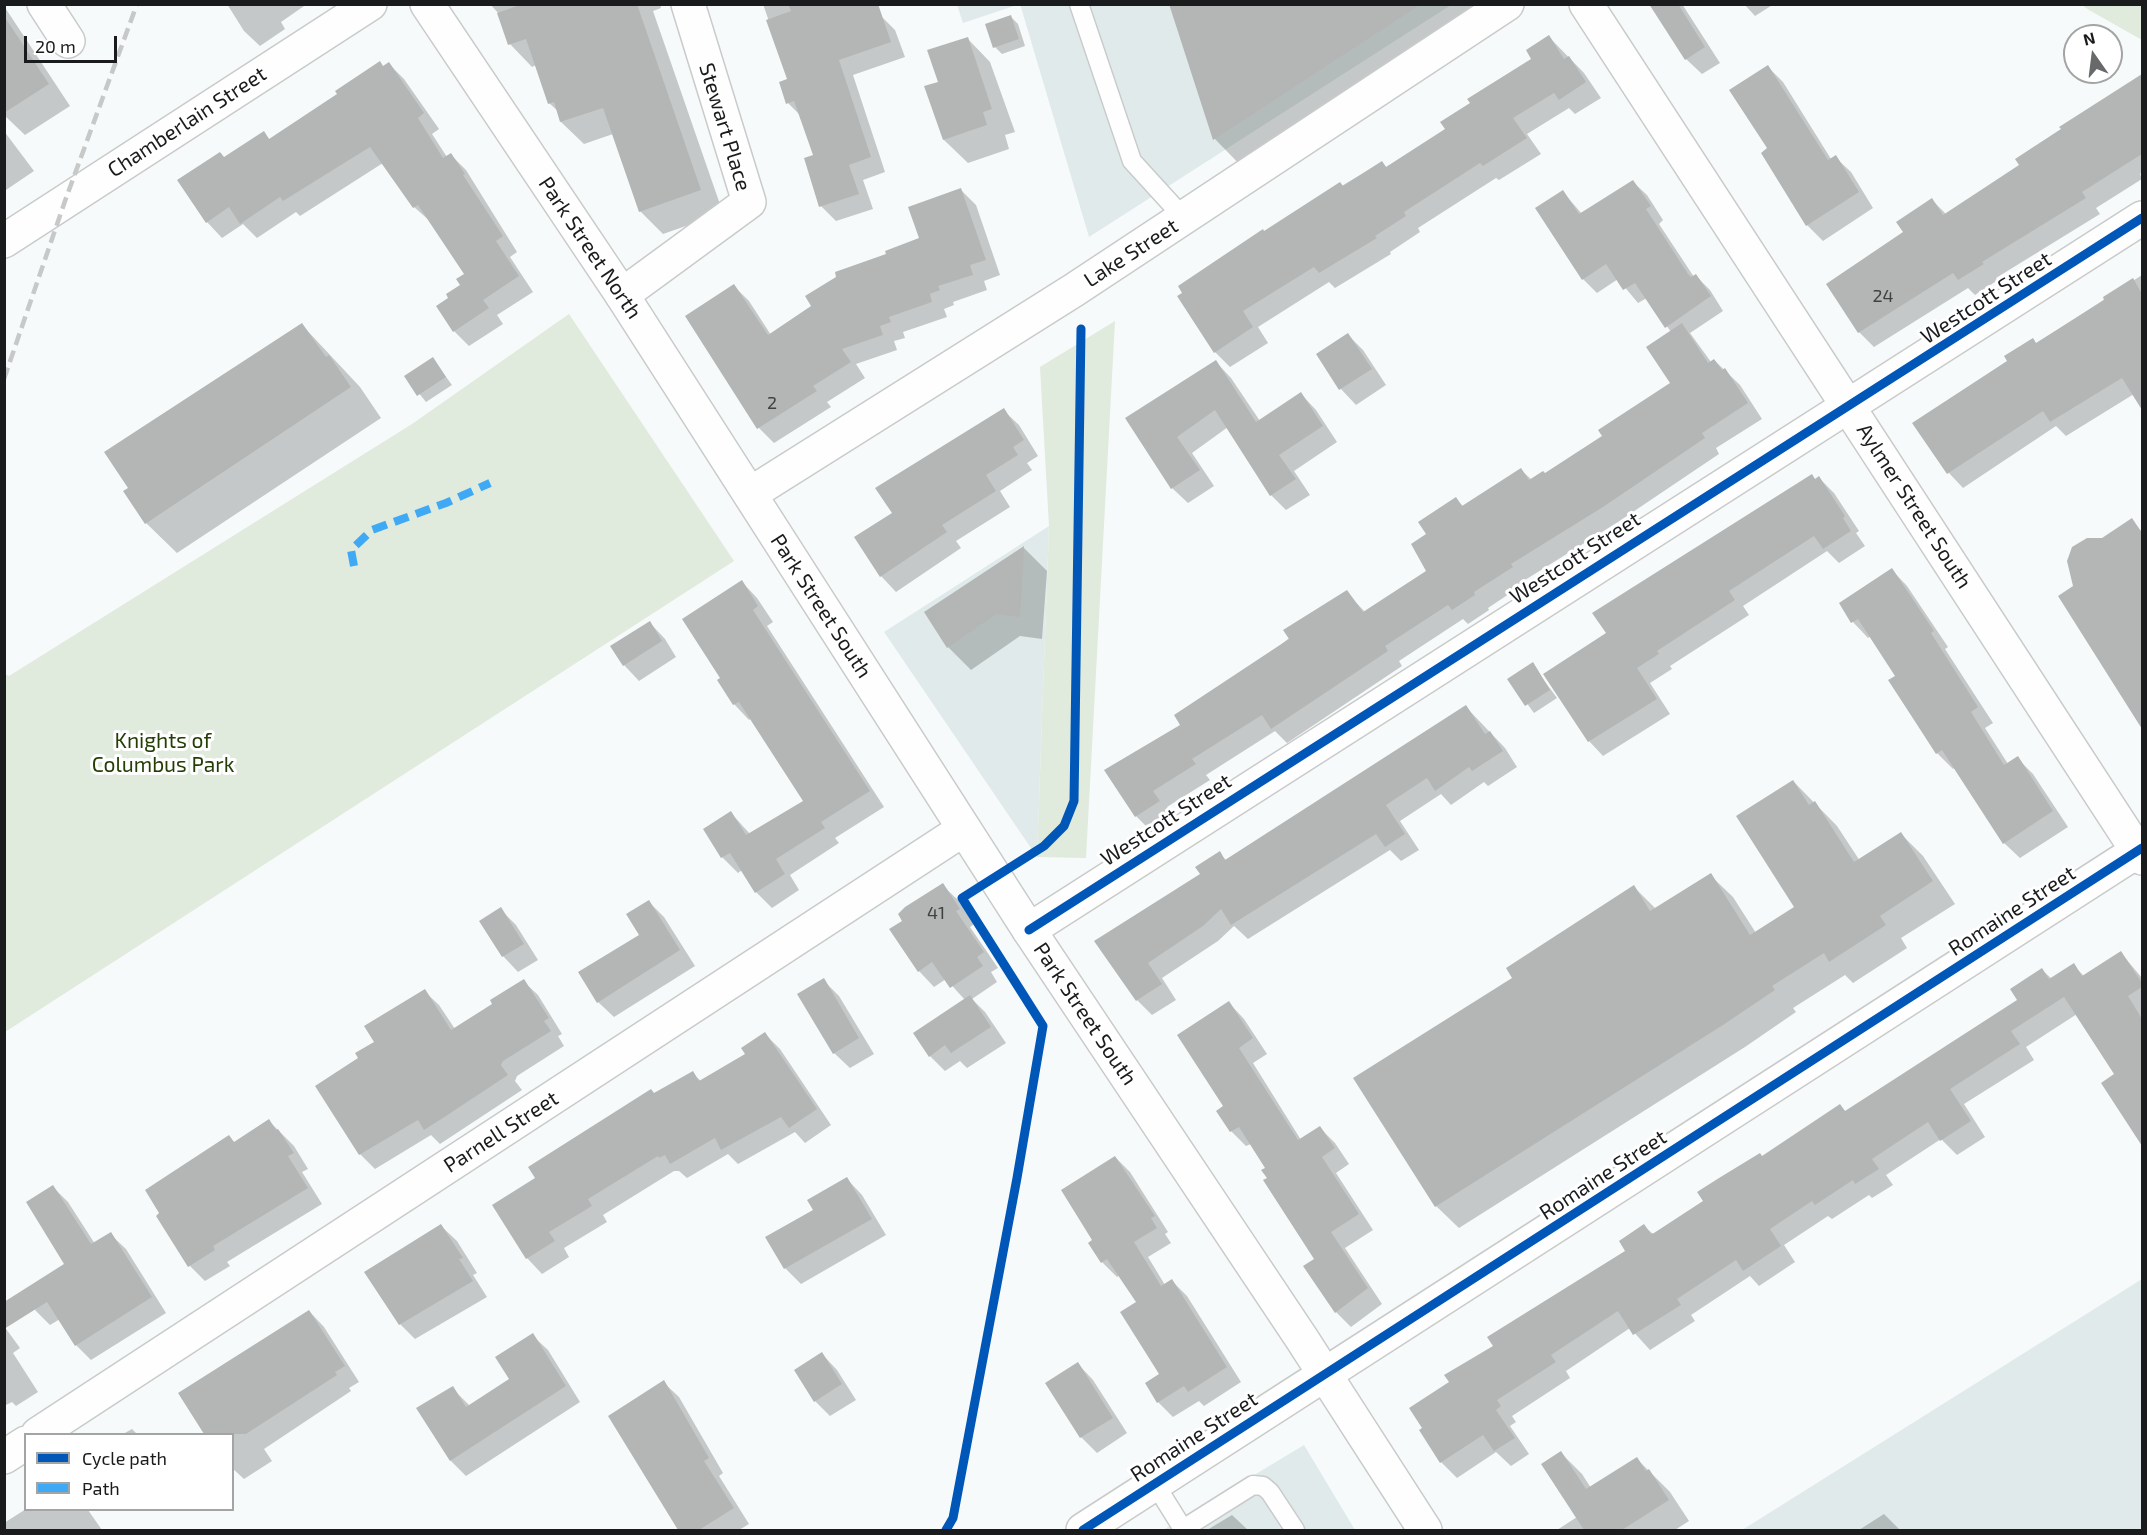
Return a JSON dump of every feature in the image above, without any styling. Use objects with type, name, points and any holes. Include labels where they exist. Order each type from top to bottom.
[{"type":"street","points":[[44,4],[68,41]]},
{"type":"street","name":"Chamberlain Street","points":[[4,241],[370,4]]},
{"type":"street","name":"Park Street North","points":[[427,4],[622,295],[750,494]]},
{"type":"street","name":"Stewart Place","points":[[622,295],[748,202],[688,4]]},
{"type":"street","name":"Lake Street","points":[[750,494],[1064,297],[1507,4]]},
{"type":"street","name":"Aylmer Street South","points":[[1586,4],[2141,852]]},
{"type":"street","name":"Westcott Street","points":[[1029,930],[2142,218]]},
{"type":"street","name":"Park Street South","points":[[750,494],[1029,930],[1325,1374],[1416,1528]]},
{"type":"street","name":"Parnell Street","points":[[40,1433],[964,829]]},
{"type":"street","name":"Romaine Street","points":[[1083,1530],[2141,852]]},
{"type":"street","points":[[4,1457],[24,1444]]},
{"type":"lane","points":[[1079,4],[1132,161],[1184,218]]},
{"type":"lane","points":[[1155,1484],[1183,1529],[1253,1485],[1263,1486],[1270,1492],[1295,1530]]},
{"type":"shaded area","points":[[957,4],[1017,5],[963,23]]},
{"type":"shaded area","points":[[1020,4],[1451,5],[1089,237]]},
{"type":"shaded area","points":[[1049,526],[1037,857],[884,632]]},
{"type":"shaded area","points":[[2142,1279],[2142,1530],[1742,1530]]},
{"type":"shaded area","points":[[1304,1445],[1355,1530],[1163,1530]]},
{"type":"green space","points":[[2082,5],[2142,5],[2142,40],[2123,29],[2123,24],[2114,24]]},
{"type":"green space","name":"Knights of Columbus Park","points":[[569,314],[734,561],[5,1032],[5,674],[9,676],[412,424]]},
{"type":"green space","points":[[1115,321],[1086,858],[1037,857],[1049,526],[1040,367]]},
{"type":"building","points":[[523,4],[637,4],[701,190],[639,212],[603,108],[560,122],[554,102],[548,104],[526,39],[508,45],[497,13]]},
{"type":"building","points":[[788,4],[878,4],[891,42],[839,60],[871,157],[849,165],[859,194],[819,207],[804,158],[813,155],[794,101],[786,104],[779,82],[787,79],[766,20],[791,11]]},
{"type":"building","points":[[1169,4],[1421,4],[1213,140]]},
{"type":"building","points":[[1649,4],[1678,4],[1705,47],[1685,60]]},
{"type":"building","points":[[1011,15],[1019,39],[993,48],[985,24]]},
{"type":"building","points":[[4,16],[49,84],[4,113]]},
{"type":"building","points":[[1549,35],[1564,59],[1569,56],[1586,82],[1559,100],[1554,93],[1513,118],[1527,138],[1483,166],[1480,163],[1404,212],[1406,216],[1375,236],[1377,238],[1319,273],[1314,267],[1243,311],[1253,327],[1214,353],[1177,296],[1182,293],[1178,286],[1263,229],[1264,231],[1340,182],[1343,186],[1382,161],[1386,167],[1445,129],[1440,122],[1470,103],[1467,99],[1531,59],[1526,50]]},
{"type":"building","points":[[968,37],[992,109],[983,112],[987,125],[943,140],[924,86],[938,82],[927,50]]},
{"type":"building","points":[[380,61],[383,66],[389,62],[424,113],[418,118],[443,158],[451,153],[465,174],[463,175],[503,236],[496,241],[519,276],[483,300],[489,308],[453,332],[436,306],[448,298],[446,294],[460,285],[456,279],[464,274],[418,205],[413,208],[370,147],[283,201],[280,197],[240,224],[229,207],[206,223],[177,180],[220,152],[224,157],[264,131],[269,139],[337,94],[335,91]]},
{"type":"building","points":[[1768,65],[1828,160],[1836,155],[1859,192],[1806,226],[1761,153],[1767,148],[1729,90]]},
{"type":"building","points":[[2142,74],[2142,154],[2082,192],[2086,198],[1982,262],[1984,264],[1958,280],[1953,273],[1858,333],[1826,284],[1903,232],[1896,222],[1932,198],[1943,215],[2019,165],[2015,159],[2061,129],[2059,127]]},
{"type":"building","points":[[1633,180],[1651,206],[1646,209],[1688,274],[1691,277],[1696,274],[1711,296],[1665,328],[1635,283],[1623,290],[1606,264],[1582,280],[1535,208],[1563,190],[1579,214]]},
{"type":"building","points":[[961,188],[986,260],[970,265],[973,275],[938,286],[940,290],[930,294],[932,302],[889,317],[891,322],[880,326],[883,335],[842,349],[851,362],[813,386],[817,391],[757,429],[685,316],[734,284],[768,335],[811,306],[805,296],[836,277],[835,272],[886,254],[885,251],[919,238],[908,207]]},
{"type":"building","points":[[2133,278],[2142,294],[2142,410],[2122,378],[2050,422],[2043,411],[1947,474],[1912,423],[2007,361],[2004,356],[2033,338],[2036,343],[2104,300],[2103,297]]},
{"type":"building","points":[[302,323],[326,357],[329,355],[351,387],[145,524],[123,491],[128,488],[104,452]]},
{"type":"building","points":[[1682,323],[1708,363],[1714,359],[1722,370],[1725,368],[1748,403],[1702,433],[1705,438],[1603,507],[1511,564],[1513,567],[1474,592],[1475,595],[1452,610],[1448,605],[1385,646],[1388,651],[1271,729],[1262,715],[1192,759],[1196,764],[1153,791],[1160,801],[1135,817],[1104,770],[1180,725],[1174,715],[1289,639],[1283,630],[1347,590],[1363,612],[1426,571],[1411,544],[1426,534],[1418,522],[1456,497],[1462,506],[1521,468],[1529,480],[1543,471],[1545,473],[1602,436],[1598,430],[1670,383],[1646,347]]},
{"type":"building","points":[[1348,333],[1372,369],[1339,390],[1316,354]]},
{"type":"building","points":[[433,357],[446,377],[417,396],[404,376]]},
{"type":"building","points":[[1216,360],[1256,422],[1301,392],[1323,426],[1279,455],[1296,479],[1270,496],[1215,410],[1177,437],[1200,470],[1171,489],[1125,418]]},
{"type":"building","points":[[1004,408],[1024,440],[1013,447],[1018,455],[986,475],[996,491],[942,525],[947,532],[880,577],[854,537],[892,513],[875,488]]},
{"type":"building","points":[[1812,474],[1815,479],[1819,476],[1845,516],[1843,518],[1851,531],[1823,549],[1814,536],[1729,591],[1735,600],[1657,651],[1659,654],[1637,668],[1657,699],[1588,742],[1543,674],[1606,633],[1592,613]]},
{"type":"building","points":[[2132,518],[2142,533],[2142,729],[2058,596],[2073,586],[2067,561],[2072,547],[2087,538],[2102,538]]},
{"type":"building","points":[[1024,546],[1020,617],[996,614],[947,648],[924,612]]},
{"type":"building","points":[[1892,568],[1934,631],[1931,633],[1978,707],[1971,712],[2004,765],[2018,756],[2053,811],[2003,844],[1942,750],[1936,754],[1888,680],[1895,676],[1858,619],[1851,623],[1839,603]]},
{"type":"building","points":[[742,580],[758,606],[753,610],[870,791],[821,822],[825,828],[776,859],[785,874],[755,893],[730,853],[721,858],[703,829],[731,811],[746,835],[803,801],[739,702],[733,705],[717,680],[720,678],[682,619]]},
{"type":"building","points":[[650,621],[662,641],[623,666],[610,646]]},
{"type":"building","points":[[1533,662],[1550,690],[1525,706],[1507,679]]},
{"type":"building","points":[[1466,705],[1485,734],[1490,731],[1503,751],[1472,771],[1469,767],[1435,791],[1427,778],[1386,805],[1405,834],[1385,847],[1376,834],[1231,925],[1221,909],[1203,926],[1148,963],[1162,984],[1136,1001],[1094,941],[1200,874],[1195,867],[1220,851],[1225,860]]},
{"type":"building","points":[[1793,780],[1809,805],[1815,801],[1854,862],[1901,832],[1933,881],[1880,916],[1886,925],[1829,962],[1824,953],[1772,986],[1775,990],[1723,1025],[1435,1207],[1353,1078],[1512,978],[1506,968],[1634,885],[1650,911],[1711,873],[1750,935],[1794,907],[1736,816]]},
{"type":"building","points":[[943,883],[960,909],[956,911],[984,952],[977,957],[983,966],[950,988],[932,962],[918,972],[889,929],[902,921],[898,914],[905,907]]},
{"type":"building","points":[[649,900],[680,950],[597,1003],[578,972],[639,935],[626,914]]},
{"type":"building","points":[[501,907],[524,944],[502,957],[479,921]]},
{"type":"building","points":[[2121,951],[2142,983],[2142,987],[2128,996],[2142,1019],[2142,1146],[2101,1083],[2114,1074],[2064,997],[2011,1031],[2020,1044],[1950,1089],[1971,1121],[1940,1141],[1928,1122],[1872,1159],[1879,1169],[1855,1184],[1853,1180],[1815,1205],[1812,1201],[1770,1229],[1781,1246],[1743,1271],[1736,1260],[1677,1299],[1681,1305],[1633,1335],[1618,1311],[1551,1355],[1556,1362],[1497,1400],[1501,1406],[1496,1410],[1515,1438],[1494,1451],[1483,1435],[1440,1463],[1419,1430],[1422,1428],[1409,1408],[1449,1382],[1444,1375],[1493,1346],[1487,1337],[1625,1251],[1619,1241],[1644,1224],[1651,1234],[1654,1233],[1703,1201],[1697,1192],[1760,1153],[1762,1156],[1840,1104],[1845,1111],[2017,1000],[2010,989],[2042,968],[2049,979],[2074,963],[2082,976]]},
{"type":"building","points":[[824,978],[859,1038],[833,1054],[797,994]]},
{"type":"building","points":[[524,979],[549,1018],[544,1021],[551,1031],[503,1061],[501,1065],[508,1075],[446,1116],[424,1130],[418,1120],[359,1155],[315,1086],[358,1058],[355,1053],[374,1042],[364,1026],[425,989],[451,1030],[492,1004],[490,1000]]},
{"type":"building","points":[[970,995],[991,1027],[951,1053],[945,1045],[929,1057],[913,1033]]},
{"type":"building","points":[[1229,1001],[1253,1038],[1239,1048],[1298,1140],[1320,1126],[1335,1148],[1322,1157],[1359,1214],[1331,1232],[1368,1288],[1335,1313],[1303,1266],[1314,1259],[1263,1180],[1267,1178],[1261,1170],[1265,1168],[1239,1127],[1230,1132],[1216,1111],[1223,1106],[1177,1035]]},
{"type":"building","points":[[765,1032],[817,1109],[789,1128],[781,1117],[721,1150],[715,1138],[670,1164],[665,1155],[659,1158],[658,1156],[588,1199],[592,1206],[549,1232],[555,1241],[526,1259],[492,1205],[535,1178],[528,1167],[651,1089],[654,1093],[693,1071],[699,1081],[745,1054],[741,1048]]},
{"type":"building","points":[[269,1119],[294,1153],[288,1156],[308,1188],[213,1246],[215,1250],[188,1267],[156,1216],[159,1213],[145,1190],[229,1135],[234,1142]]},
{"type":"building","points":[[1115,1156],[1155,1216],[1151,1218],[1157,1228],[1134,1242],[1161,1286],[1172,1279],[1227,1367],[1188,1392],[1184,1386],[1157,1403],[1145,1383],[1159,1374],[1120,1312],[1136,1302],[1107,1259],[1101,1263],[1088,1243],[1092,1240],[1061,1190]]},
{"type":"building","points":[[847,1177],[872,1219],[784,1269],[765,1237],[813,1210],[807,1200]]},
{"type":"building","points":[[53,1185],[91,1244],[111,1232],[152,1297],[75,1346],[47,1302],[4,1329],[4,1302],[64,1264],[26,1202]]},
{"type":"building","points":[[441,1224],[463,1258],[459,1259],[473,1281],[399,1325],[364,1272]]},
{"type":"building","points":[[309,1310],[345,1366],[335,1372],[337,1375],[246,1434],[203,1433],[178,1393]]},
{"type":"building","points":[[533,1333],[566,1386],[450,1461],[416,1408],[453,1386],[466,1407],[509,1379],[495,1357]]},
{"type":"building","points":[[822,1352],[842,1384],[814,1402],[794,1370]]},
{"type":"building","points":[[1078,1362],[1113,1418],[1080,1438],[1045,1383]]},
{"type":"building","points":[[664,1380],[709,1458],[704,1461],[734,1508],[699,1530],[678,1530],[608,1416]]},
{"type":"building","points":[[1561,1451],[1586,1489],[1637,1457],[1646,1471],[1649,1469],[1669,1500],[1622,1530],[1584,1530],[1541,1464]]},
{"type":"railway","points":[[4,379],[65,201],[137,4]]},
{"type":"marked path","points":[[354,566],[351,550],[372,530],[446,503],[490,483]]},
{"type":"cycle path","points":[[1029,930],[2142,218]]},
{"type":"cycle path","points":[[946,1530],[953,1518],[1043,1026],[962,898],[1044,846],[1064,826],[1074,801],[1081,329]]},
{"type":"cycle path","points":[[1083,1530],[2142,848]]}]
